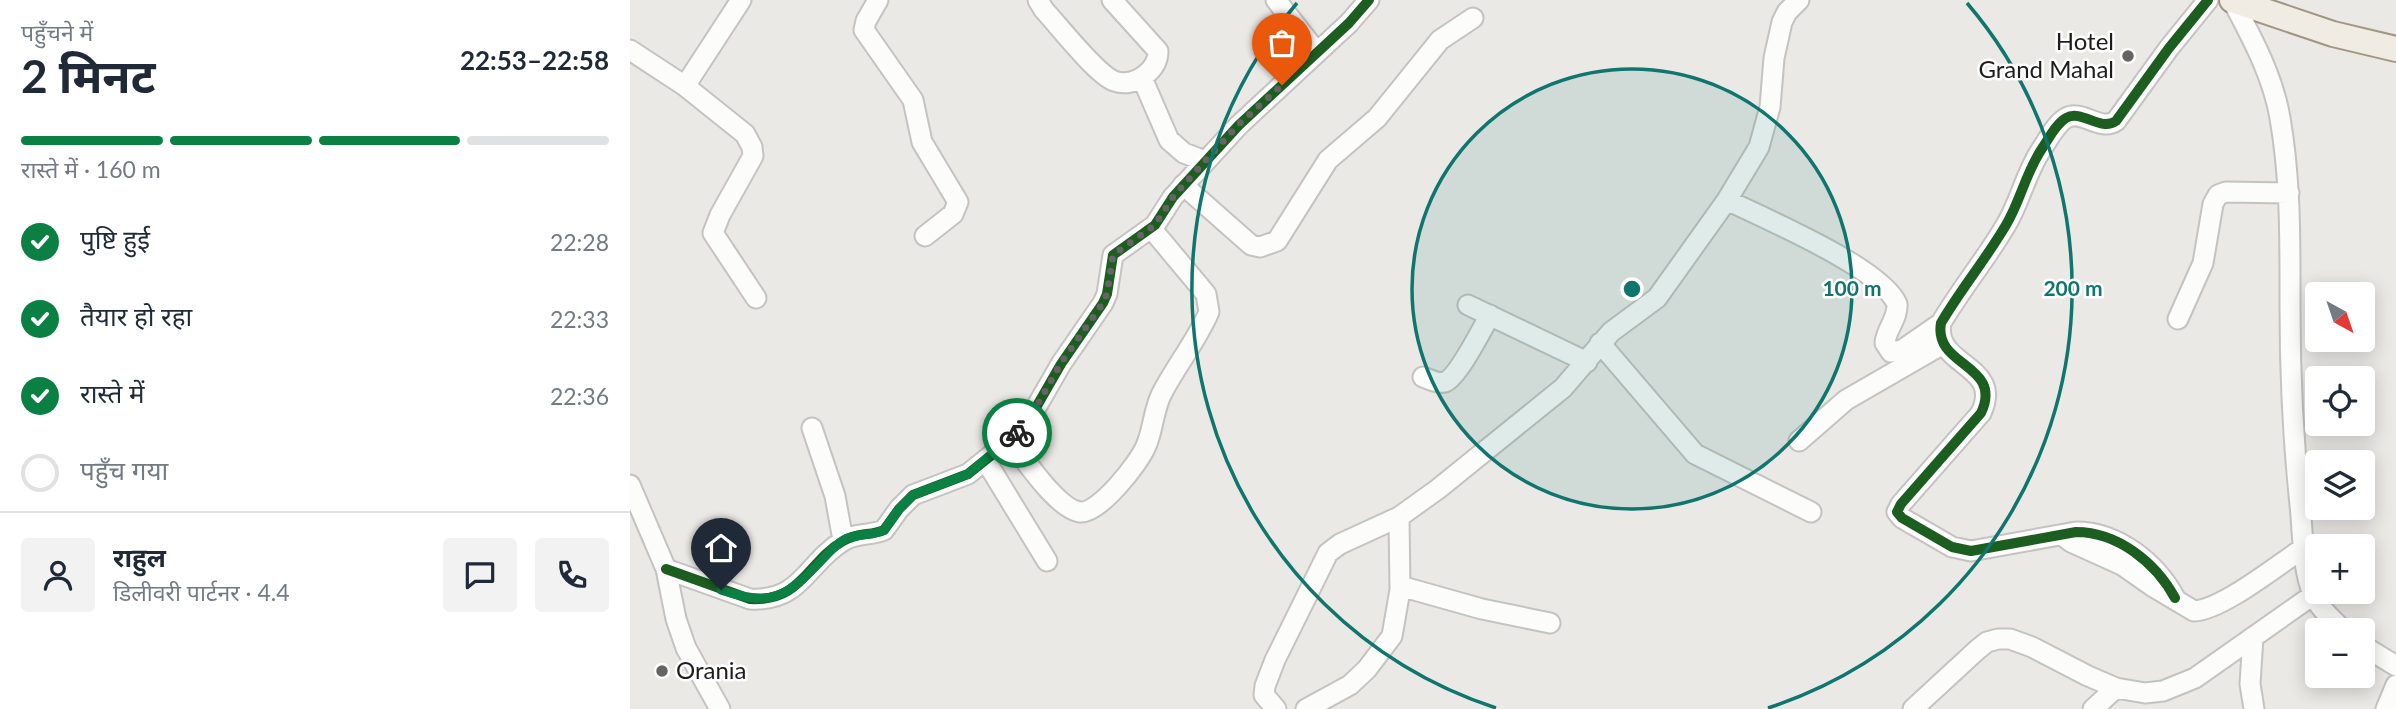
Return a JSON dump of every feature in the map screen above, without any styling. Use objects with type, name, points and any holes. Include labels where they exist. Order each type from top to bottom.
[{"type":"main road","points":[[2232,0],[2333,34],[2396,49]]},
{"type":"street","points":[[685,86],[741,0]]},
{"type":"street","points":[[878,0],[866,20],[864,30],[913,100],[922,142],[958,202],[953,214],[925,236]]},
{"type":"street","points":[[1038,0],[1052,19],[1110,79],[1126,83],[1142,78],[1154,66],[1158,51],[1112,0]]},
{"type":"street","points":[[1276,0],[1316,51]]},
{"type":"street","points":[[666,569],[750,599],[780,595],[803,580],[843,540],[863,533],[881,532],[913,495],[955,481],[986,461],[1010,441],[1030,418],[1061,363],[1103,303],[1113,255],[1151,228],[1183,185],[1238,125],[1358,14],[1369,0]]},
{"type":"street","points":[[1727,200],[1851,262],[1889,291],[1897,304],[1885,344],[1891,352],[1902,350],[1941,323],[2007,223],[2029,171],[2058,125],[2068,117],[2075,116],[2104,125],[2116,121],[2208,0]]},
{"type":"street","points":[[1941,323],[1939,333],[1943,344],[1983,382],[1987,395],[1986,403],[1901,504],[1897,512],[1912,524],[1961,551],[1984,551],[2076,532],[2088,533],[2132,551],[2159,573],[2175,598],[2191,610],[2210,607],[2305,547],[2294,455],[2289,193],[2283,136],[2273,90],[2257,47],[2232,0]]},
{"type":"street","points":[[1276,709],[1264,695],[1265,686],[1328,553],[1340,544],[1399,517],[1438,489],[1551,399],[1587,362],[1611,332],[1657,298],[1727,200],[1749,166],[1762,138],[1770,107],[1774,58],[1782,22],[1794,1]]},
{"type":"street","points":[[1183,185],[1251,245],[1260,247],[1277,241],[1328,160],[1377,118],[1432,47],[1473,18]]},
{"type":"street","points":[[630,50],[685,86],[745,134],[753,156],[713,233],[756,298]]},
{"type":"street","points":[[1142,78],[1169,140],[1184,153],[1205,161]]},
{"type":"street","points":[[2178,319],[2203,263],[2213,204],[2218,195],[2226,192],[2289,193]]},
{"type":"street","points":[[1010,441],[1056,496],[1073,510],[1080,512],[1088,511],[1102,502],[1138,460],[1146,446],[1162,393],[1209,312],[1206,294],[1151,228]]},
{"type":"street","points":[[1468,305],[1587,362]]},
{"type":"street","points":[[1423,377],[1440,382],[1447,381],[1468,355],[1490,315]]},
{"type":"street","points":[[1600,343],[1695,454],[1811,512]]},
{"type":"street","points":[[1799,441],[1846,400],[1943,344]]},
{"type":"street","points":[[812,428],[835,496],[843,540]]},
{"type":"street","points":[[986,461],[1047,561]]},
{"type":"street","points":[[631,490],[666,569],[676,619],[686,648],[720,709]]},
{"type":"street","points":[[1306,709],[1350,685],[1388,645],[1395,627],[1400,586],[1399,517]]},
{"type":"street","points":[[1400,586],[1482,609],[1550,623]]},
{"type":"street","points":[[1913,709],[1977,650],[1987,642],[1998,639],[2020,642],[2116,688],[2146,693],[2179,686],[2195,678],[2305,601]]},
{"type":"street","points":[[2319,604],[2332,618]]},
{"type":"street","points":[[2253,637],[2250,684],[2254,709]]},
{"type":"street","points":[[2375,654],[2396,666]]},
{"type":"street","points":[[2386,709],[2396,685]]},
{"type":"street","points":[[2093,709],[2116,688]]},
{"type":"cycle path","points":[[666,569],[750,599],[781,594],[793,588],[843,541],[853,536],[884,530],[913,495],[968,474],[1014,437],[1030,418],[1061,364],[1103,303],[1113,255],[1155,225],[1173,197],[1239,125],[1349,23],[1369,0]]},
{"type":"cycle path","points":[[2175,598],[2146,562],[2107,537],[2076,532],[1971,551],[1952,547],[1902,518],[1897,512],[1901,504],[1981,413],[1986,397],[1983,384],[1947,349],[1941,337],[1941,323],[2006,225],[2037,156],[2056,127],[2066,118],[2078,116],[2104,124],[2116,121],[2208,0]]},
{"type":"way so far","points":[[1017,433],[1030,418],[1061,363],[1103,303],[1113,255],[1155,225],[1173,197],[1205,161],[1238,125],[1282,85]]},
{"type":"place","name":"Hotel Grand Mahal","points":[[2128,56]]},
{"type":"place","name":"Orania","points":[[662,671]]},
{"type":"route","points":[[721,590],[750,599],[780,595],[803,580],[839,543],[850,536],[884,530],[913,495],[968,474],[1017,433]]}]
